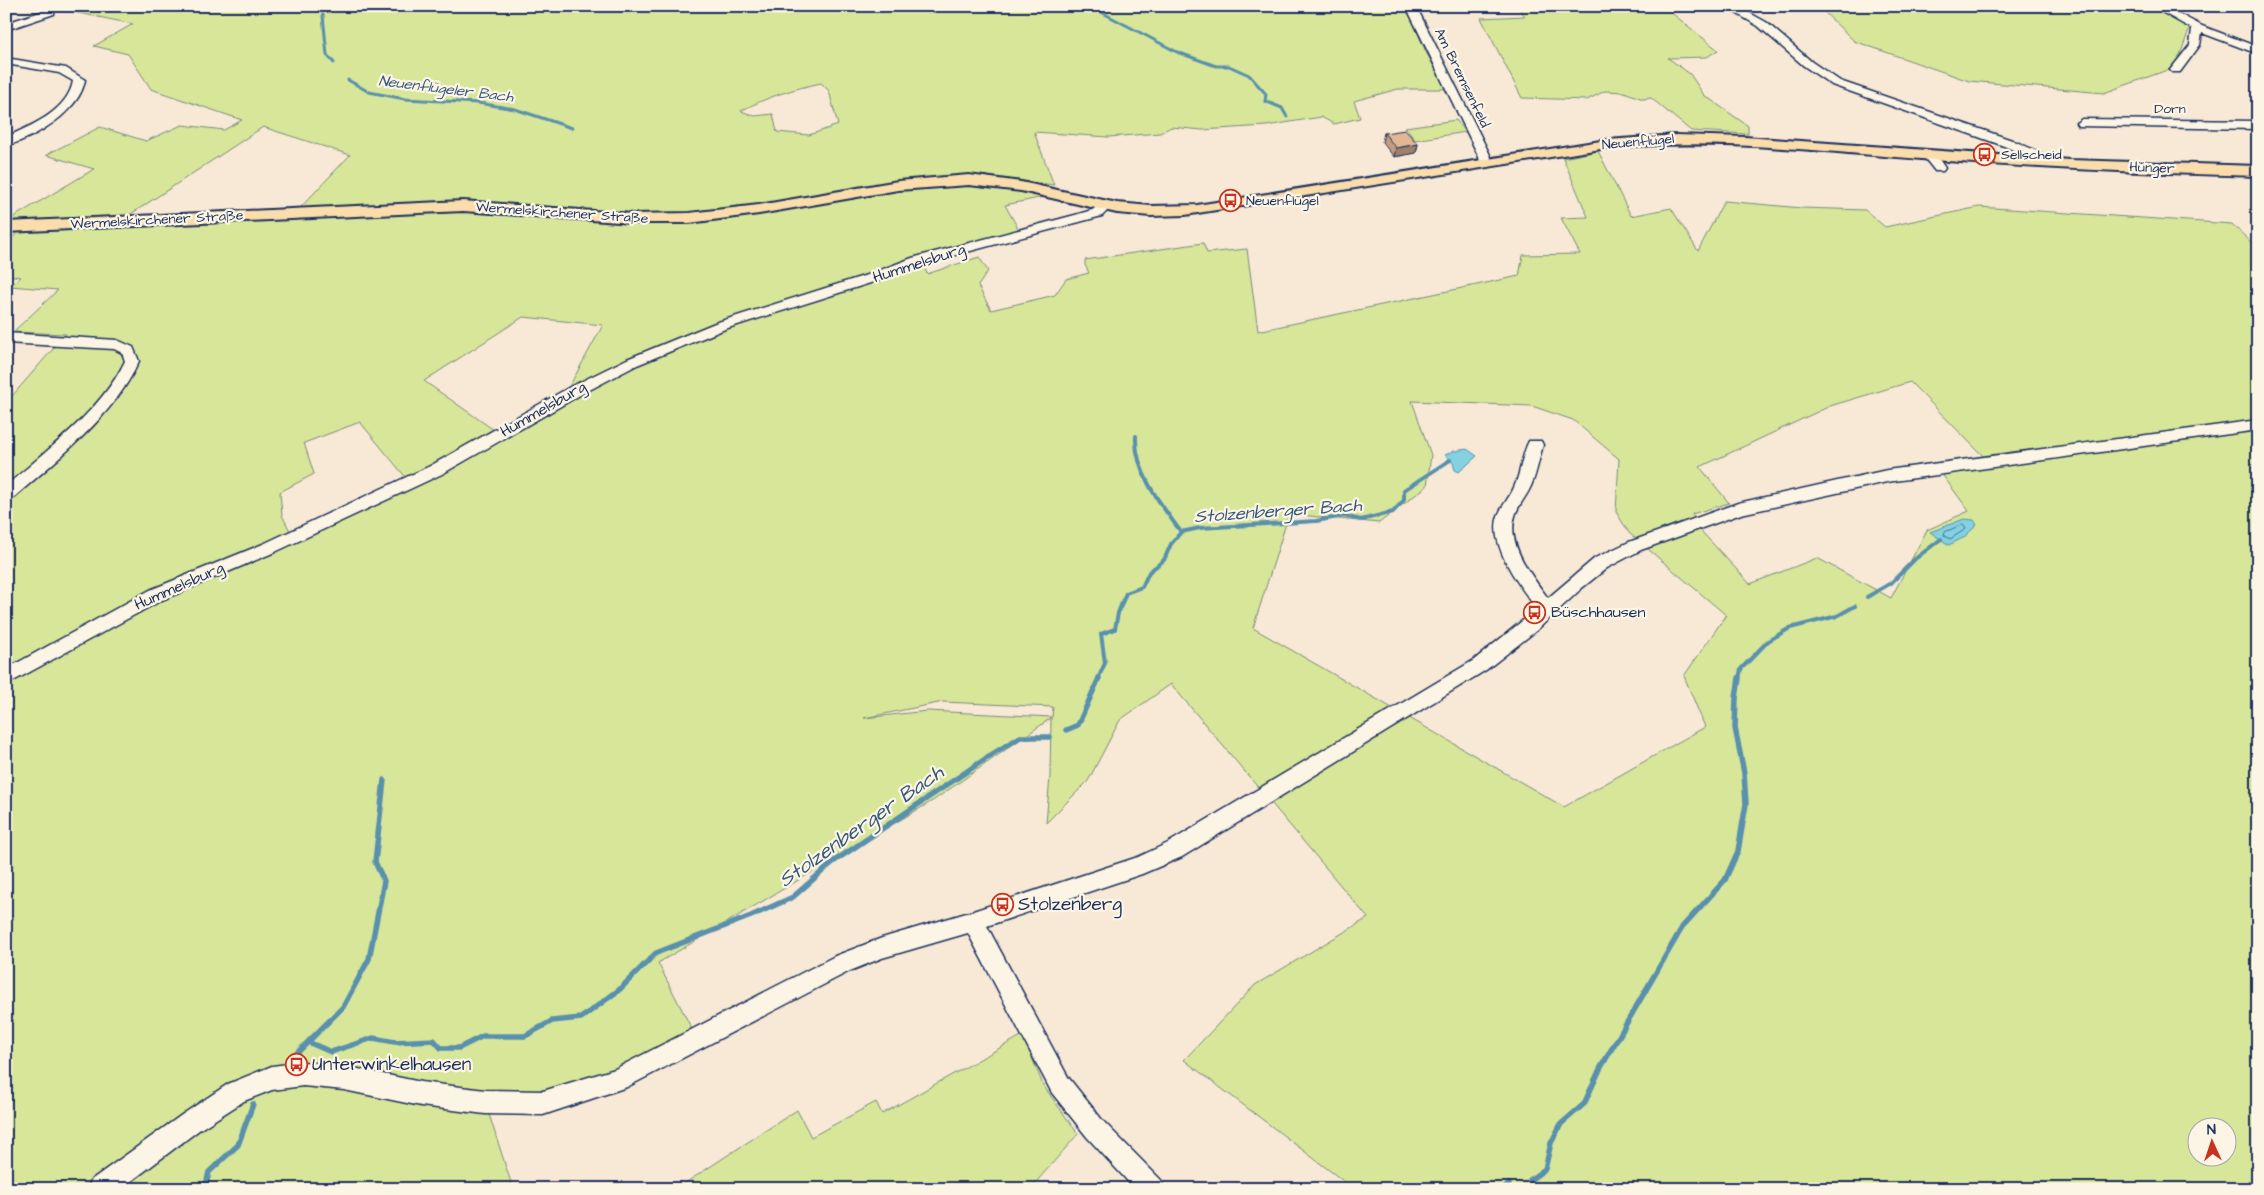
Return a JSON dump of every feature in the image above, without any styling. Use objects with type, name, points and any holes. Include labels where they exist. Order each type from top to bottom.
[{"type":"main road","name":"Neuenflügel","points":[[1054,194],[1106,206],[1157,211],[1210,209],[1616,143],[1667,139],[1712,140],[2046,164]]},
{"type":"main road","name":"Hünger","points":[[2046,164],[2258,171]]},
{"type":"main road","name":"Wermelskirchener Straße","points":[[6,227],[463,206],[521,208],[639,219],[682,219],[727,214],[822,197],[961,180],[1016,185],[1054,194]]},
{"type":"street","name":"Am Bremsenfeld","points":[[1411,6],[1485,157],[1485,164]]},
{"type":"street","points":[[1729,6],[1767,27],[1808,64],[1836,83],[2008,143],[2035,155],[2046,164]]},
{"type":"street","points":[[2156,6],[2198,28],[2258,51]]},
{"type":"street","points":[[6,28],[50,12]]},
{"type":"street","points":[[2176,70],[2194,45],[2198,28]]},
{"type":"street","points":[[6,61],[62,70],[79,80],[79,87],[72,99],[54,116],[6,142]]},
{"type":"street","name":"Dorn","points":[[2082,123],[2258,125]]},
{"type":"street","points":[[1929,156],[1939,168]]},
{"type":"street","name":"Hummelsburg","points":[[6,678],[156,595],[269,548],[436,470],[575,391],[632,362],[720,326],[875,277],[917,261],[1074,220],[1097,212],[1106,206]]},
{"type":"street","points":[[6,338],[113,344],[126,348],[132,361],[122,380],[97,409],[6,495]]},
{"type":"street","points":[[100,1189],[191,1122],[236,1092],[272,1078],[303,1074],[344,1078],[420,1094],[485,1102],[542,1103],[619,1079],[843,963],[882,948],[973,921],[1142,865],[1175,850],[1268,796],[1446,686],[1510,643],[1601,563],[1635,546],[1738,509],[1910,472],[2258,425]]},
{"type":"street","points":[[1535,445],[1523,487],[1506,518],[1506,531],[1516,564],[1528,586],[1547,609]]},
{"type":"street","points":[[973,921],[1060,1085],[1095,1129],[1152,1189]]},
{"type":"green space","points":[[44,6],[1406,6],[1426,52],[1446,89],[1398,89],[1354,101],[1360,118],[1334,124],[1321,117],[1266,126],[1202,130],[1171,127],[1160,133],[1109,137],[1034,132],[1054,185],[980,175],[977,186],[1014,190],[1044,197],[1005,205],[1020,232],[922,261],[927,274],[979,257],[988,271],[978,286],[991,310],[1055,295],[1066,279],[1089,273],[1085,260],[1203,243],[1207,253],[1247,249],[1258,331],[1519,276],[1523,255],[1580,254],[1561,218],[1588,217],[1563,158],[1598,151],[1631,216],[1671,208],[1698,251],[1724,201],[1802,208],[1865,210],[1885,227],[1979,207],[2232,224],[2258,249],[2258,420],[1984,457],[1910,382],[1830,406],[1700,467],[1729,503],[1692,514],[1701,531],[1750,584],[1817,558],[1891,598],[1927,530],[1969,511],[1941,473],[2258,429],[2258,1189],[1354,1189],[1184,1060],[1255,985],[1368,918],[1171,684],[1120,720],[1088,781],[1046,823],[1050,777],[1051,718],[934,800],[658,963],[697,1039],[619,1079],[485,1102],[513,1189],[6,1189],[6,403],[66,334],[13,332],[58,290],[10,286],[21,277],[6,275],[6,245],[21,229],[484,210],[628,223],[674,224],[732,219],[879,194],[876,185],[706,214],[633,215],[488,203],[299,209],[350,155],[263,127],[128,216],[7,221],[94,169],[46,155],[100,127],[146,141],[182,125],[224,130],[242,120],[151,89],[128,54],[94,46],[133,24]],"holes":[[[821,83],[829,91],[838,125],[809,135],[777,132],[773,114],[755,116],[741,111],[770,98]],[[523,317],[603,325],[559,405],[504,437],[424,381]],[[1412,401],[1532,406],[1573,420],[1619,459],[1616,512],[1629,533],[1726,615],[1684,676],[1705,727],[1564,807],[1253,628],[1289,514],[1379,523],[1427,486],[1431,455]],[[360,422],[408,480],[295,541],[282,515],[280,492],[314,474],[304,443]],[[943,702],[1053,707],[1052,717],[927,711],[864,718]]]},
{"type":"green space","points":[[1517,6],[1663,6],[1718,50],[1707,57],[1668,58],[1690,74],[1704,95],[1748,126],[1748,134],[1691,131],[1651,98],[1643,99],[1624,92],[1605,91],[1587,100],[1522,98],[1481,18],[1525,16]]},
{"type":"green space","points":[[1818,6],[2152,6],[2190,27],[2180,55],[2170,69],[2104,93],[1969,81],[1854,41]]},
{"type":"green space","points":[[1456,120],[1466,132],[1415,140],[1405,127]]},
{"type":"green space","points":[[1023,1035],[1043,1085],[1078,1134],[1030,1189],[676,1189],[797,1110],[811,1137],[876,1102],[882,1114]]},
{"type":"water","points":[[1467,449],[1477,456],[1459,472],[1455,470],[1453,463],[1445,455]]},
{"type":"water","points":[[1964,519],[1974,520],[1977,525],[1963,538],[1949,545],[1930,532]]},
{"type":"building","points":[[1405,130],[1418,144],[1396,148],[1384,133]]},
{"type":"waterway","name":"Neuenflügeler Bach","points":[[322,6],[327,55],[334,63]]},
{"type":"waterway","points":[[1095,6],[1103,13],[1177,52],[1216,66],[1229,66],[1249,75],[1266,94],[1265,101],[1282,108],[1287,117]]},
{"type":"waterway","name":"Neuenflügeler Bach","points":[[348,80],[369,92],[405,99],[478,103],[515,109],[572,128]]},
{"type":"waterway","points":[[1136,436],[1139,462],[1144,475],[1157,499],[1181,532]]},
{"type":"waterway","name":"Stolzenberger Bach","points":[[1181,532],[1200,528],[1316,521],[1344,516],[1361,520],[1393,512],[1404,500],[1404,490],[1450,460]]},
{"type":"waterway","name":"Stolzenberger Bach","points":[[1098,679],[1105,663],[1101,634],[1115,629],[1118,613],[1126,593],[1142,587],[1149,572],[1164,560],[1171,544],[1181,532]]},
{"type":"waterway","points":[[1867,597],[1891,583],[1915,559],[1941,539]]},
{"type":"waterway","points":[[1739,679],[1741,669],[1768,641],[1790,628],[1837,616],[1855,606]]},
{"type":"waterway","name":"Stolzenberger Bach","points":[[1066,730],[1078,725],[1099,678]]},
{"type":"waterway","points":[[1530,1180],[1545,1169],[1551,1143],[1561,1124],[1584,1104],[1600,1069],[1683,926],[1725,880],[1738,851],[1746,804],[1744,773],[1735,728],[1739,678]]},
{"type":"waterway","name":"Stolzenberger Bach","points":[[308,1042],[331,1052],[373,1038],[395,1042],[434,1040],[441,1048],[459,1048],[483,1036],[525,1036],[552,1021],[581,1018],[619,990],[656,953],[751,916],[793,897],[833,862],[994,753],[1020,737],[1049,737]]},
{"type":"waterway","points":[[308,1042],[343,1007],[369,959],[384,881],[375,862],[384,780]]},
{"type":"waterway","points":[[295,1055],[308,1042]]},
{"type":"waterway","points":[[205,1189],[209,1172],[238,1145],[253,1104]]},
{"type":"waterway","points":[[1504,1189],[1509,1184]]},
{"type":"place","name":"Sellscheid","points":[[1985,155]]},
{"type":"place","name":"Neuenflügel","points":[[1230,201]]},
{"type":"place","name":"Büschhausen","points":[[1535,612]]},
{"type":"place","name":"Stolzenberg","points":[[1002,904]]},
{"type":"place","name":"Unterwinkelhausen","points":[[296,1064]]}]
